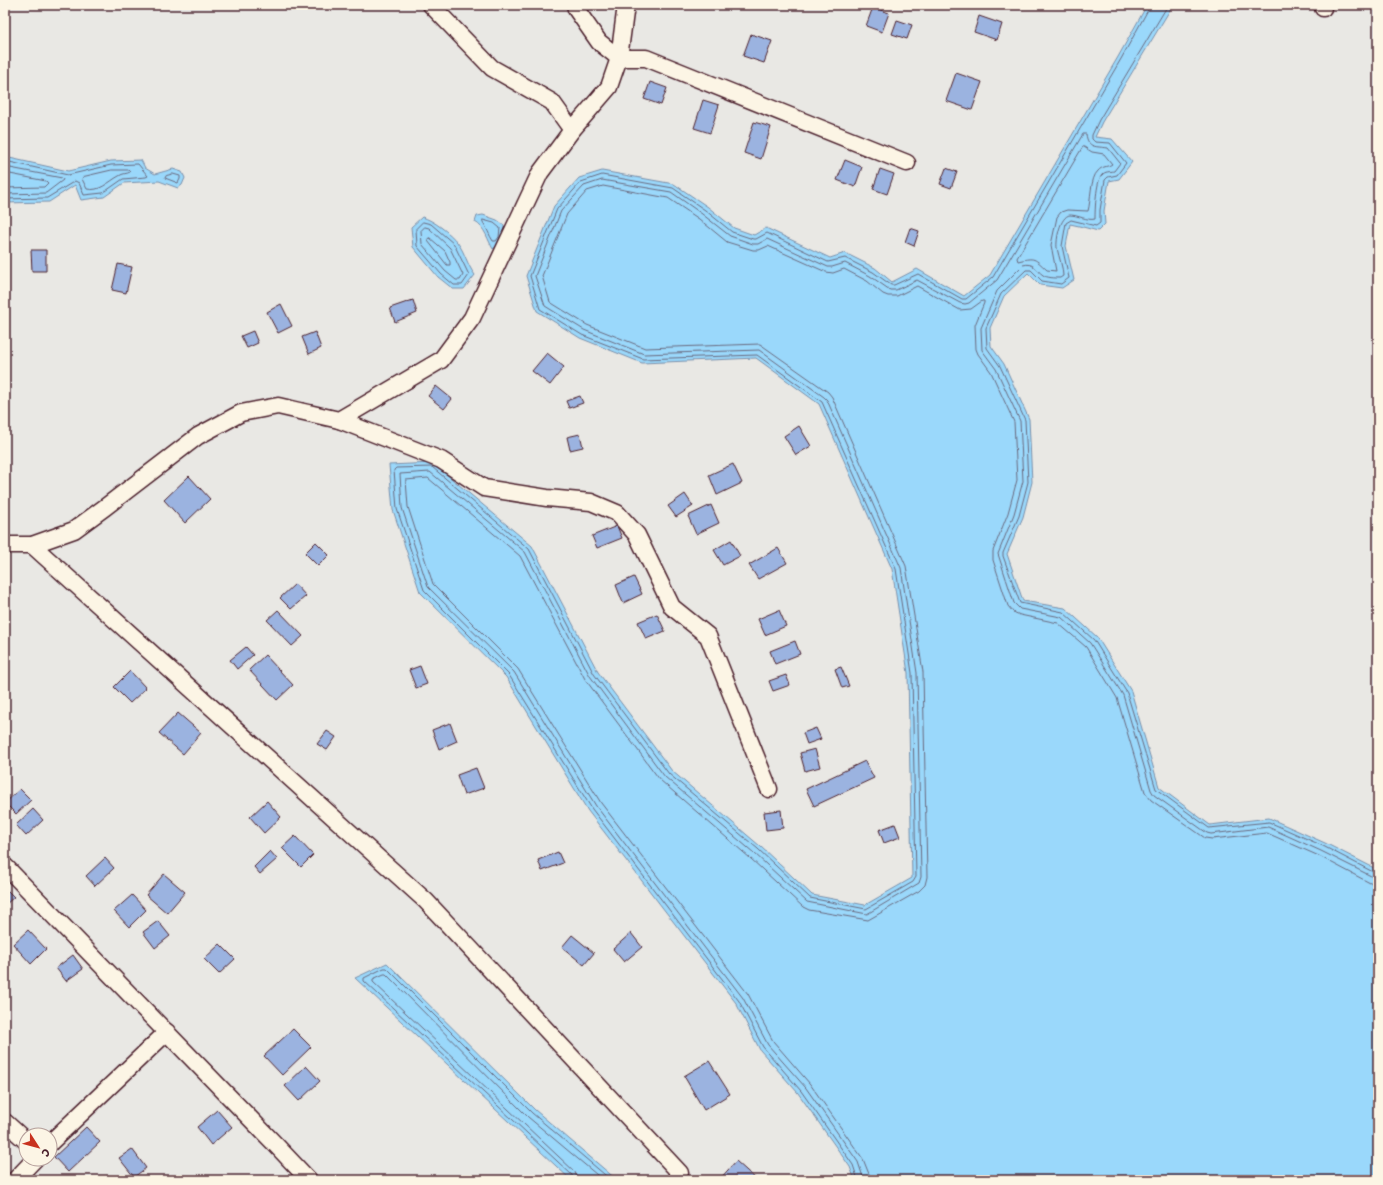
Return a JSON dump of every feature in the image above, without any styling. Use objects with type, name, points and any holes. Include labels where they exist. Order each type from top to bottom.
[{"type":"street","points":[[431,5],[492,68],[552,102],[572,130]]},
{"type":"street","points":[[575,5],[576,9],[599,42],[619,58],[646,58],[908,163]]},
{"type":"street","points":[[339,420],[441,360],[472,318],[540,173],[572,130],[609,87],[619,58],[626,5]]},
{"type":"street","points":[[5,545],[32,545],[74,530],[198,436],[241,413],[278,406],[339,420],[441,460],[484,488],[547,498],[591,502],[617,513],[637,535],[672,607],[708,636],[769,789]]},
{"type":"street","points":[[32,545],[426,901],[680,1173]]},
{"type":"street","points":[[5,866],[309,1180]]},
{"type":"street","points":[[58,1136],[167,1032]]},
{"type":"street","points":[[5,1122],[18,1134]]},
{"type":"street","points":[[16,1180],[27,1167]]},
{"type":"water","points":[[1147,5],[1173,5],[1102,122],[1095,137],[1112,139],[1132,162],[1119,179],[1109,181],[1104,211],[1105,224],[1098,231],[1070,224],[1066,246],[1074,280],[1062,288],[1040,285],[1028,273],[1004,296],[990,328],[991,346],[1004,364],[1029,419],[1032,482],[1023,517],[1007,554],[1023,601],[1065,608],[1097,637],[1131,691],[1159,787],[1210,825],[1269,818],[1325,843],[1378,870],[1378,1180],[855,1180],[850,1167],[798,1093],[760,1050],[736,1003],[588,811],[506,677],[420,592],[393,510],[389,465],[433,463],[532,546],[598,672],[672,771],[760,846],[812,895],[865,905],[912,878],[908,673],[892,569],[819,404],[756,358],[642,363],[580,338],[537,311],[526,276],[554,206],[579,178],[602,171],[674,184],[708,207],[734,228],[754,235],[766,228],[830,258],[845,253],[875,268],[892,282],[917,269],[964,296],[990,275]]},
{"type":"water","points":[[5,157],[68,171],[111,161],[141,160],[145,168],[155,174],[173,169],[182,172],[185,178],[182,185],[178,188],[159,181],[124,183],[104,197],[81,200],[75,185],[49,202],[5,203]]},
{"type":"water","points":[[483,215],[497,220],[504,225],[502,238],[493,249],[484,231],[475,222],[477,216]]},
{"type":"water","points":[[422,217],[441,227],[454,238],[460,246],[475,275],[464,289],[453,289],[438,277],[413,247],[411,227]]},
{"type":"water","points":[[387,963],[535,1110],[617,1180],[571,1180],[355,978]]},
{"type":"building","points":[[873,7],[889,13],[882,32],[866,26]]},
{"type":"building","points":[[979,16],[1002,24],[997,40],[974,32]]},
{"type":"building","points":[[897,20],[912,25],[907,39],[892,34]]},
{"type":"building","points":[[751,34],[772,41],[764,63],[743,56]]},
{"type":"building","points":[[956,73],[982,82],[972,110],[946,101]]},
{"type":"building","points":[[650,82],[667,88],[661,105],[644,99]]},
{"type":"building","points":[[703,100],[719,105],[710,133],[694,128]]},
{"type":"building","points":[[754,122],[771,127],[761,159],[744,153]]},
{"type":"building","points":[[845,160],[862,167],[855,187],[837,180]]},
{"type":"building","points":[[946,168],[957,172],[951,188],[940,184]]},
{"type":"building","points":[[880,169],[894,174],[887,194],[873,189]]},
{"type":"building","points":[[910,228],[919,231],[914,246],[905,242]]},
{"type":"building","points":[[31,250],[46,250],[46,271],[32,271]]},
{"type":"building","points":[[118,264],[132,267],[126,293],[112,290]]},
{"type":"building","points":[[413,300],[417,313],[395,322],[390,308]]},
{"type":"building","points":[[281,304],[292,326],[278,333],[267,312]]},
{"type":"building","points":[[253,331],[258,343],[247,348],[241,336]]},
{"type":"building","points":[[315,332],[321,348],[309,354],[302,337]]},
{"type":"building","points":[[547,353],[564,367],[550,385],[532,371]]},
{"type":"building","points":[[436,386],[452,399],[444,409],[428,396]]},
{"type":"building","points":[[580,396],[583,403],[569,408],[566,401]]},
{"type":"building","points":[[799,426],[811,446],[796,455],[784,436]]},
{"type":"building","points":[[580,434],[583,447],[570,450],[567,437]]},
{"type":"building","points":[[733,464],[742,483],[717,495],[709,475]]},
{"type":"building","points":[[189,476],[210,499],[185,523],[164,500]]},
{"type":"building","points":[[685,494],[693,506],[676,517],[668,506]]},
{"type":"building","points":[[711,505],[719,523],[696,534],[688,516]]},
{"type":"building","points":[[617,526],[622,538],[597,548],[592,536]]},
{"type":"building","points":[[731,540],[740,556],[723,565],[714,550]]},
{"type":"building","points":[[316,542],[329,555],[318,566],[305,553]]},
{"type":"building","points":[[778,548],[787,563],[758,579],[749,565]]},
{"type":"building","points":[[634,577],[642,594],[623,603],[616,585]]},
{"type":"building","points":[[295,584],[306,596],[291,609],[280,598]]},
{"type":"building","points":[[278,610],[303,636],[292,646],[267,620]]},
{"type":"building","points":[[779,610],[786,626],[765,635],[758,619]]},
{"type":"building","points":[[657,614],[665,631],[646,639],[638,622]]},
{"type":"building","points":[[795,641],[800,654],[775,664],[770,651]]},
{"type":"building","points":[[246,647],[253,655],[237,669],[230,660]]},
{"type":"building","points":[[265,655],[293,685],[277,700],[249,670]]},
{"type":"building","points":[[420,666],[427,684],[416,688],[409,670]]},
{"type":"building","points":[[841,667],[849,686],[842,688],[835,669]]},
{"type":"building","points":[[130,671],[146,688],[130,703],[114,687]]},
{"type":"building","points":[[786,675],[790,685],[773,691],[769,681]]},
{"type":"building","points":[[178,713],[201,733],[183,754],[159,733]]},
{"type":"building","points":[[450,723],[457,741],[439,749],[432,730]]},
{"type":"building","points":[[816,728],[821,739],[807,744],[803,733]]},
{"type":"building","points":[[327,731],[336,737],[327,750],[317,744]]},
{"type":"building","points":[[815,749],[820,767],[805,771],[800,753]]},
{"type":"building","points":[[865,761],[874,778],[814,806],[806,789]]},
{"type":"building","points":[[476,768],[484,788],[464,795],[457,775]]},
{"type":"building","points":[[20,789],[31,800],[16,814],[5,803]]},
{"type":"building","points":[[267,801],[281,817],[264,833],[250,817]]},
{"type":"building","points":[[33,809],[43,820],[26,836],[16,825]]},
{"type":"building","points":[[781,810],[783,828],[766,830],[764,812]]},
{"type":"building","points":[[895,824],[900,837],[884,843],[879,830]]},
{"type":"building","points":[[295,836],[313,855],[301,867],[282,848]]},
{"type":"building","points":[[270,851],[277,859],[260,874],[254,867]]},
{"type":"building","points":[[558,852],[563,863],[542,871],[538,860]]},
{"type":"building","points":[[105,858],[114,868],[95,886],[86,876]]},
{"type":"building","points":[[164,874],[185,892],[167,913],[146,895]]},
{"type":"building","points":[[5,888],[14,897],[5,905]]},
{"type":"building","points":[[132,895],[146,910],[129,927],[114,911]]},
{"type":"building","points":[[158,921],[170,936],[155,948],[143,932]]},
{"type":"building","points":[[28,930],[46,949],[31,964],[13,944]]},
{"type":"building","points":[[631,933],[642,947],[624,962],[613,949]]},
{"type":"building","points":[[572,935],[594,953],[584,965],[562,947]]},
{"type":"building","points":[[220,944],[235,959],[219,974],[204,959]]},
{"type":"building","points":[[73,955],[83,969],[66,981],[56,968]]},
{"type":"building","points":[[293,1029],[311,1047],[282,1075],[264,1056]]},
{"type":"building","points":[[709,1061],[730,1094],[704,1110],[684,1076]]},
{"type":"building","points":[[306,1066],[320,1081],[299,1101],[285,1086]]},
{"type":"building","points":[[217,1110],[232,1127],[211,1145],[197,1127]]},
{"type":"building","points":[[86,1127],[100,1142],[68,1172],[58,1161],[58,1153]]},
{"type":"building","points":[[132,1149],[146,1168],[134,1177],[119,1158]]},
{"type":"building","points":[[736,1161],[757,1180],[719,1180]]}]
